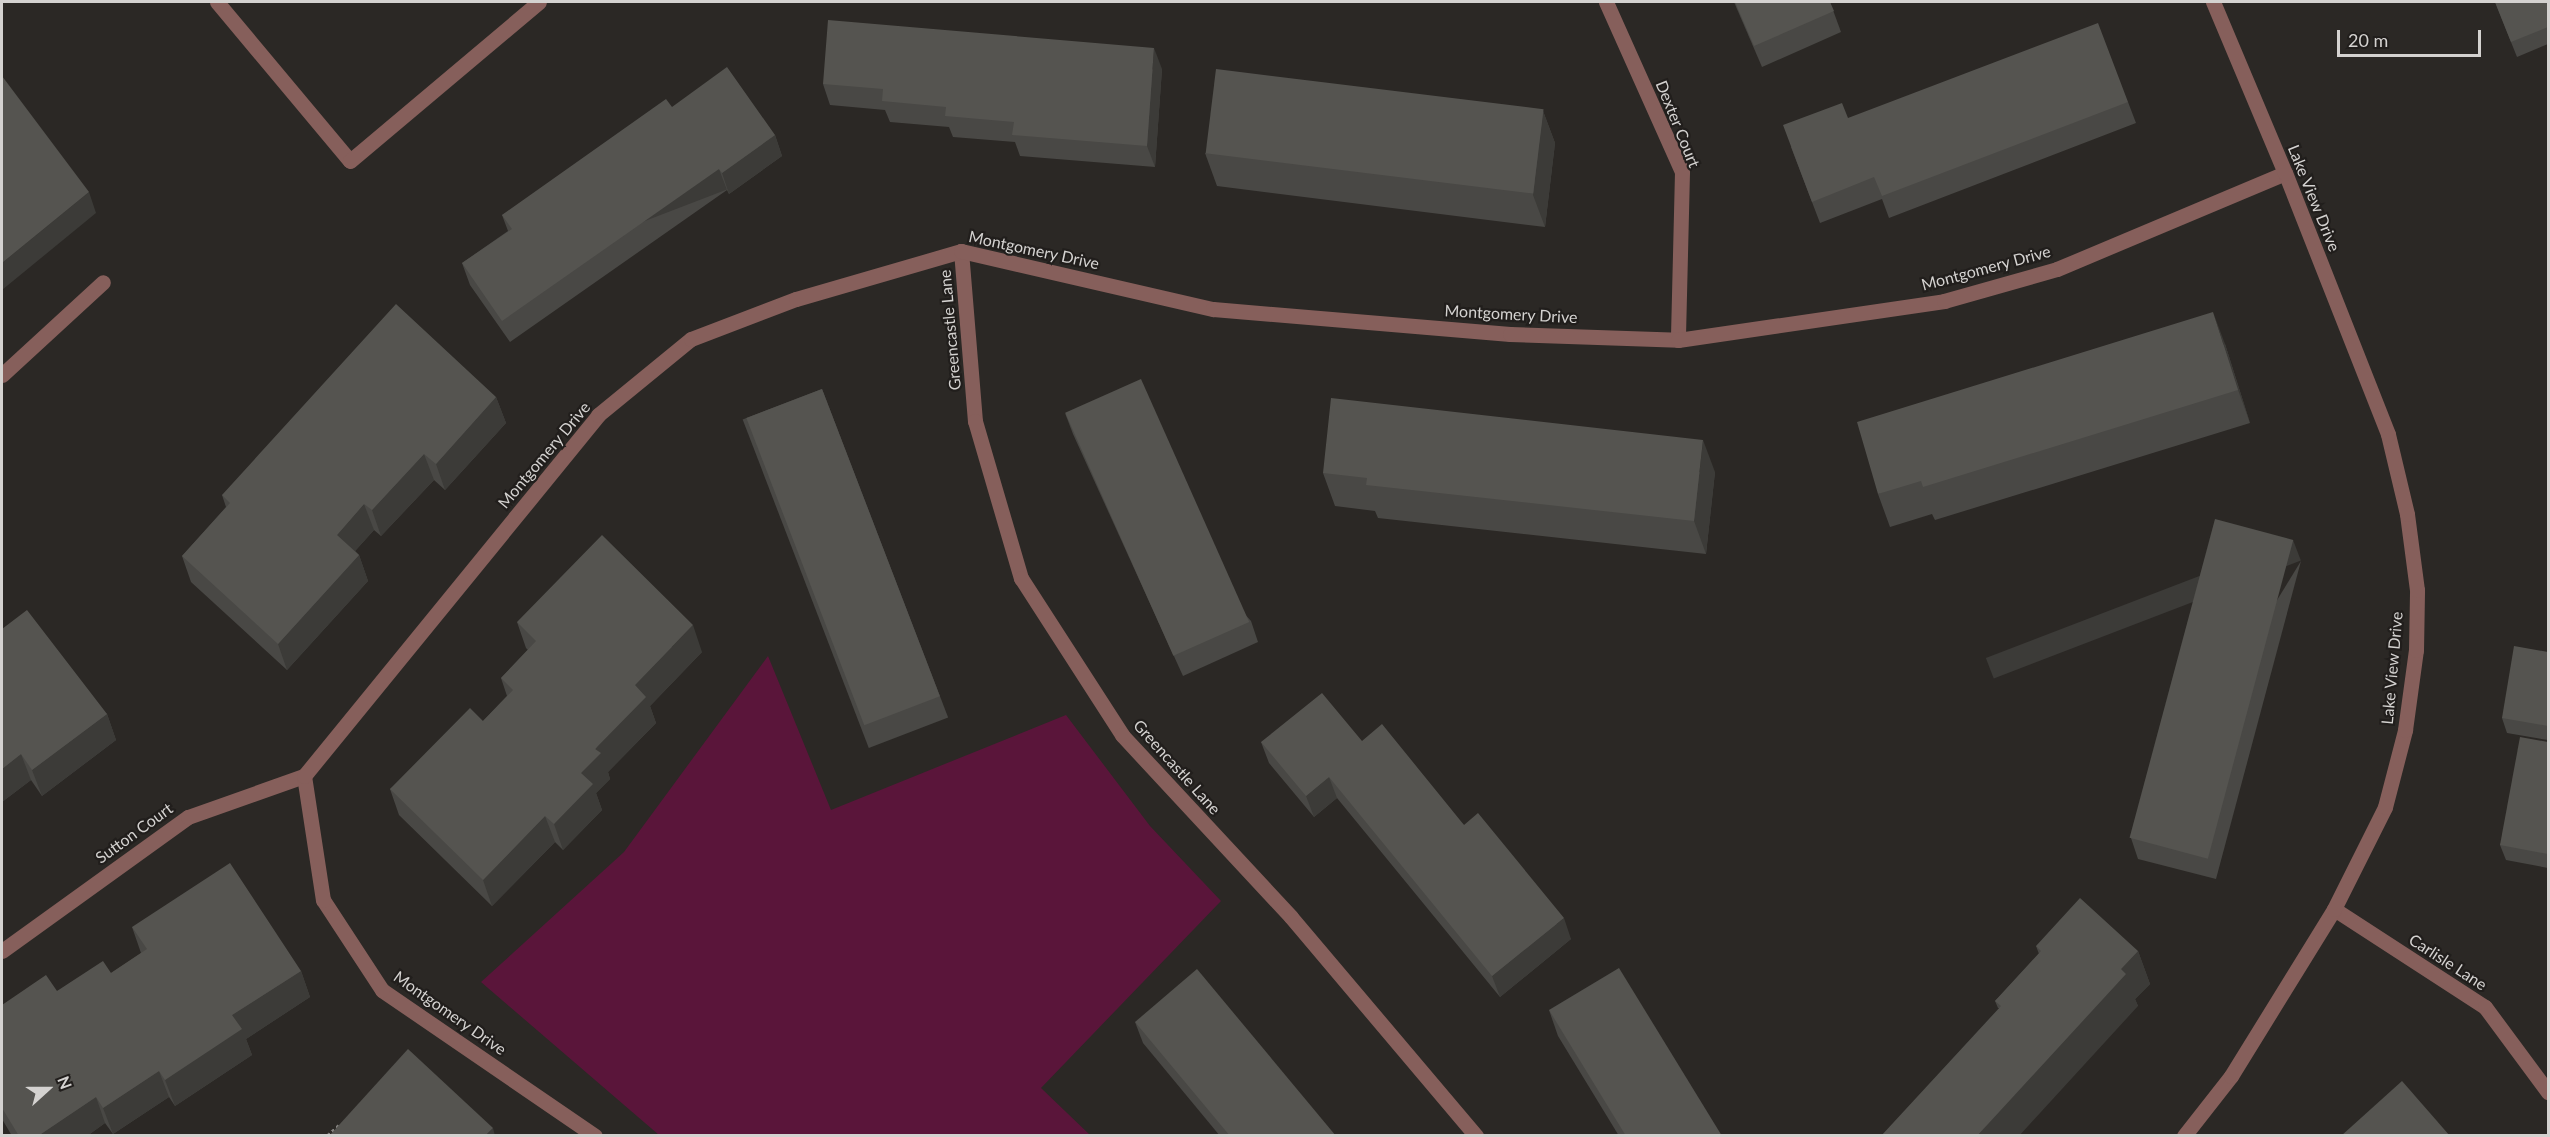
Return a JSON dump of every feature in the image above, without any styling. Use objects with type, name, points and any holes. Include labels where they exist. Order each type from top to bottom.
[{"type":"street","points":[[216,2],[350,161],[539,2]]},
{"type":"street","name":"Dexter Court","points":[[1606,2],[1682,172],[1678,339]]},
{"type":"street","name":"Lake View Drive","points":[[2184,1136],[2231,1076],[2334,909],[2385,807],[2406,730],[2416,650],[2417,590],[2407,514],[2388,434],[2285,172],[2212,2]]},
{"type":"street","name":"Montgomery Drive","points":[[595,1136],[382,990],[322,900],[304,776],[598,415],[691,339],[796,299],[961,251],[1213,309],[1510,334],[1678,339],[1944,301],[2057,269],[2285,172]]},
{"type":"street","name":"Greencastle Lane","points":[[961,251],[975,421],[1021,578],[1122,735],[1291,917],[1476,1136]]},
{"type":"street","points":[[2,375],[102,282]]},
{"type":"street","name":"Sutton Court","points":[[2,951],[188,817],[304,776]]},
{"type":"street","name":"Carlisle Lane","points":[[2334,909],[2485,1007],[2548,1092]]},
{"type":"path","points":[[328,1136],[342,1123]]},
{"type":"shaded area","points":[[768,656],[831,810],[1066,715],[1150,826],[1221,901],[1041,1088],[1090,1135],[659,1135],[481,982],[624,852]]},
{"type":"building","points":[[1735,2],[1830,2],[1834,11],[1754,46]]},
{"type":"building","points":[[2495,2],[2548,2],[2548,27],[2511,42]]},
{"type":"building","points":[[828,20],[1154,48],[1147,146],[1012,135],[1014,122],[945,116],[946,107],[882,101],[883,89],[823,84]]},
{"type":"building","points":[[2098,23],[2128,102],[1882,196],[1874,177],[1812,202],[1783,125],[1842,103],[1848,118]]},
{"type":"building","points":[[727,67],[775,135],[722,173],[719,169],[502,321],[462,263],[512,229],[502,215],[666,99],[672,107]]},
{"type":"building","points":[[1216,69],[1544,109],[1533,194],[1206,153]]},
{"type":"building","points":[[2,76],[89,192],[2,263]]},
{"type":"building","points":[[396,304],[496,397],[436,464],[424,454],[372,510],[364,504],[337,535],[359,555],[278,644],[182,556],[230,503],[222,495]]},
{"type":"building","points":[[2213,312],[2238,390],[1923,487],[1921,481],[1878,494],[1857,422]]},
{"type":"building","points":[[1141,379],[1249,622],[1173,656],[1065,413]]},
{"type":"building","points":[[822,389],[940,696],[864,725],[746,418]]},
{"type":"building","points":[[1331,398],[1703,440],[1694,521],[1366,485],[1367,478],[1323,473]]},
{"type":"building","points":[[2215,519],[2293,540],[2208,859],[2130,838]]},
{"type":"building","points":[[602,535],[693,625],[635,685],[646,697],[595,749],[601,753],[581,773],[593,784],[554,824],[545,816],[483,880],[390,789],[470,708],[483,721],[513,690],[501,678],[536,641],[517,622]]},
{"type":"building","points":[[27,610],[107,714],[32,770],[21,754],[2,769],[2,629]]},
{"type":"building","points":[[2514,646],[2548,652],[2548,726],[2502,718]]},
{"type":"building","points":[[1322,693],[1362,741],[1382,724],[1464,825],[1478,813],[1564,918],[1492,976],[1329,777],[1306,796],[1261,742]]},
{"type":"building","points":[[2520,737],[2548,742],[2548,854],[2500,845]]},
{"type":"building","points":[[230,863],[301,971],[232,1015],[242,1029],[165,1080],[159,1071],[103,1108],[96,1097],[38,1136],[19,1136],[2,1108],[2,1005],[46,975],[57,991],[103,961],[111,973],[147,949],[132,927]]},
{"type":"building","points":[[2080,898],[2138,951],[2121,969],[2126,974],[1977,1136],[1881,1136],[2001,1006],[1995,1001],[2041,951],[2036,946]]},
{"type":"building","points":[[1619,968],[1722,1136],[1626,1136],[1549,1010]]},
{"type":"building","points":[[1197,969],[1336,1136],[1230,1136],[1135,1022]]},
{"type":"building","points":[[408,1049],[493,1128],[485,1136],[329,1136]]},
{"type":"building","points":[[2402,1081],[2450,1136],[2341,1136]]}]
